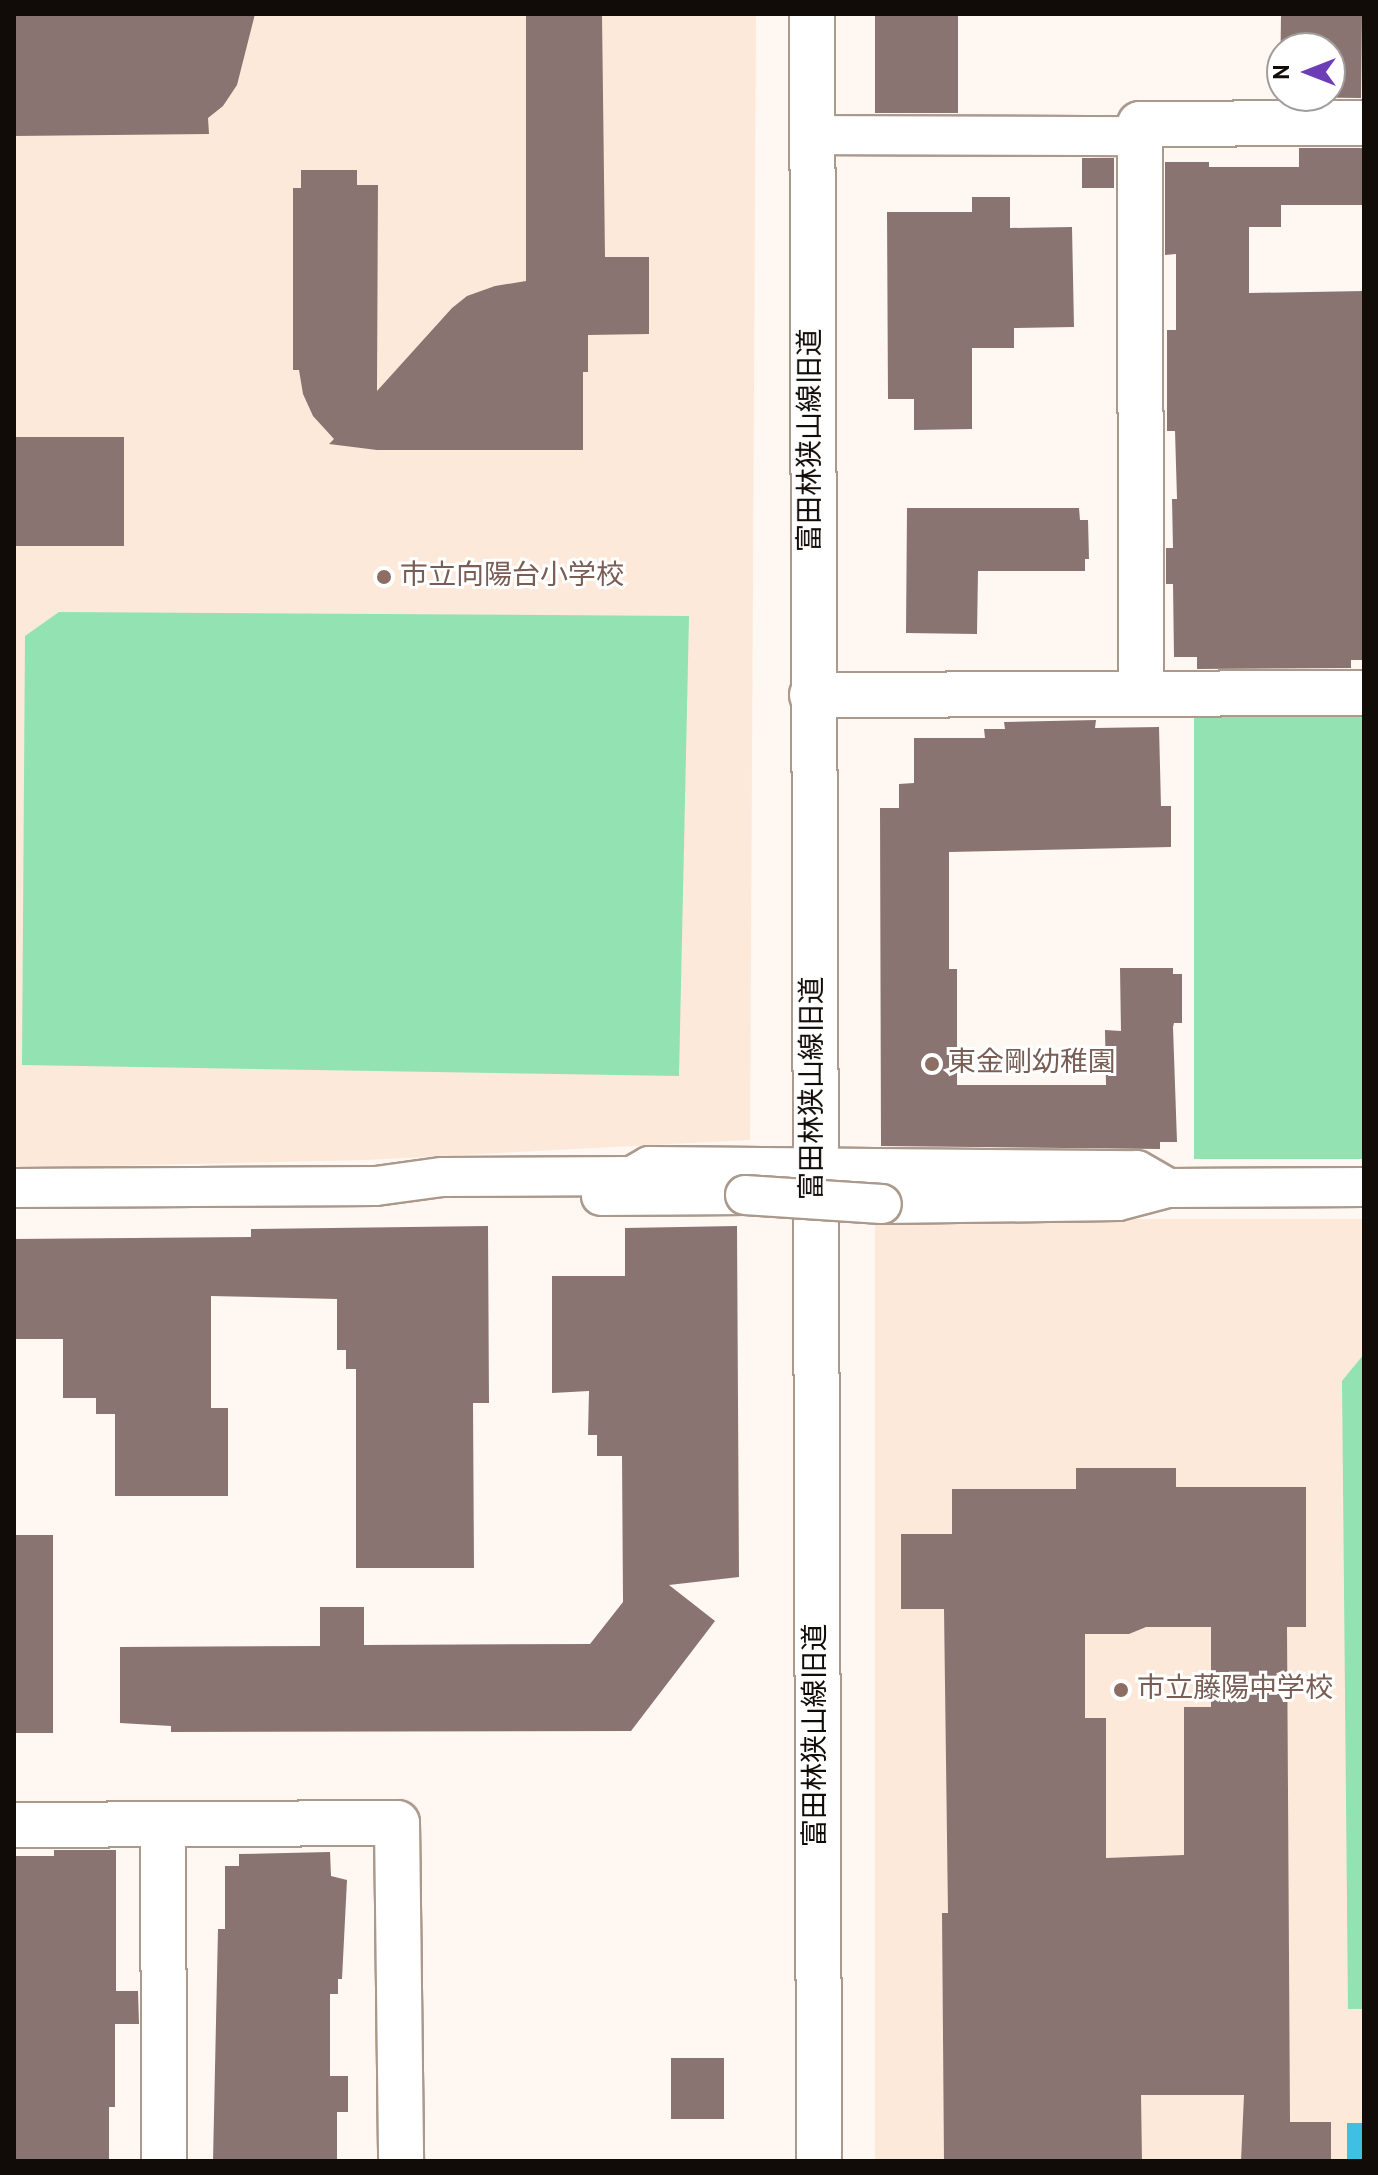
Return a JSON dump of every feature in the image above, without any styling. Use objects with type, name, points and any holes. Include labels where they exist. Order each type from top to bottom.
[{"type":"street","name":"富田林狭山線旧道","points":[[812,14],[819,2161]]},
{"type":"street","points":[[1141,694],[1140,124],[1364,123]]},
{"type":"street","points":[[812,135],[1140,136]]},
{"type":"street","points":[[812,695],[1364,693]]},
{"type":"street","points":[[14,1188],[376,1186],[442,1177],[632,1176],[649,1166],[1137,1170],[1168,1188]]},
{"type":"street","points":[[376,1186],[435,1197],[745,1195],[882,1204],[1118,1201],[1168,1188],[1364,1187]]},
{"type":"street","points":[[14,1825],[397,1823],[401,2161]]},
{"type":"street","points":[[163,1824],[164,2161]]},
{"type":"shaded area","name":"市立向陽台小学校","points":[[14,14],[756,14],[750,1140],[366,1160],[14,1168]]},
{"type":"shaded area","name":"市立藤陽中学校","points":[[875,1219],[1364,1219],[1364,2161],[875,2161]]},
{"type":"green space","points":[[59,612],[689,616],[679,1076],[22,1065],[25,636]]},
{"type":"green space","points":[[1194,711],[1364,711],[1364,1159],[1194,1159]]},
{"type":"green space","points":[[1364,1354],[1364,2009],[1348,2009],[1342,1381]]},
{"type":"water","points":[[1347,2123],[1364,2123],[1364,2161],[1347,2161]]},
{"type":"building","points":[[14,14],[255,14],[237,85],[223,106],[208,118],[209,134],[14,136]]},
{"type":"building","points":[[526,14],[602,14],[605,257],[649,257],[649,334],[588,335],[588,372],[583,372],[583,450],[377,450],[329,444],[334,439],[313,416],[303,394],[299,370],[293,370],[293,188],[301,188],[301,170],[357,170],[357,185],[378,185],[377,391],[452,308],[467,296],[495,286],[526,281]]},
{"type":"building","points":[[1281,14],[1362,14],[1361,98],[1346,98],[1346,32],[1281,32]]},
{"type":"building","points":[[875,16],[958,16],[958,113],[875,113]]},
{"type":"building","points":[[1299,148],[1364,148],[1364,205],[1281,205],[1281,227],[1249,227],[1249,293],[1364,291],[1364,660],[1351,660],[1351,668],[1197,669],[1197,657],[1174,657],[1173,584],[1166,584],[1166,548],[1173,548],[1172,499],[1177,499],[1175,431],[1167,431],[1167,330],[1176,330],[1176,254],[1165,255],[1165,162],[1209,162],[1209,167],[1299,167]]},
{"type":"building","points":[[1082,158],[1114,158],[1114,188],[1082,188]]},
{"type":"building","points":[[972,197],[1010,197],[1010,228],[1072,227],[1074,327],[1014,328],[1014,348],[972,348],[972,429],[914,430],[914,399],[888,399],[887,212],[972,212]]},
{"type":"building","points":[[14,437],[124,437],[124,546],[14,546]]},
{"type":"building","points":[[907,508],[1079,508],[1080,520],[1088,520],[1089,559],[1085,559],[1085,571],[978,571],[977,634],[906,633]]},
{"type":"building","points":[[1096,720],[1095,728],[1159,727],[1161,806],[1171,806],[1171,847],[949,852],[949,969],[957,969],[957,1085],[1106,1085],[1105,1030],[1121,1031],[1120,968],[1173,968],[1173,974],[1182,974],[1182,1023],[1174,1023],[1173,1027],[1177,1142],[1160,1142],[1160,1149],[881,1146],[880,808],[899,808],[899,784],[914,783],[914,738],[985,738],[984,729],[1005,729],[1004,722]]},
{"type":"building","points":[[488,1226],[489,1403],[473,1403],[474,1568],[356,1568],[356,1369],[346,1369],[346,1350],[337,1350],[337,1299],[211,1296],[211,1408],[228,1408],[228,1496],[115,1496],[115,1414],[96,1414],[96,1398],[63,1398],[63,1339],[14,1339],[14,1239],[251,1237],[251,1229]]},
{"type":"building","points":[[737,1226],[739,1577],[669,1585],[715,1621],[631,1731],[171,1732],[171,1726],[120,1723],[120,1647],[320,1646],[320,1607],[364,1607],[364,1645],[590,1644],[623,1602],[622,1456],[597,1456],[597,1435],[588,1435],[589,1391],[552,1393],[552,1276],[625,1276],[625,1228]]},
{"type":"building","points":[[1076,1468],[1176,1468],[1176,1487],[1306,1487],[1306,1627],[1287,1627],[1290,2122],[1331,2122],[1331,2161],[1241,2161],[1244,2095],[1141,2095],[1142,2161],[944,2161],[942,1913],[948,1913],[944,1609],[901,1609],[901,1534],[952,1534],[952,1489],[1076,1489]],"holes":[[[1146,1627],[1211,1627],[1211,1707],[1184,1707],[1184,1855],[1106,1858],[1106,1718],[1085,1718],[1085,1634],[1129,1634]]]},
{"type":"building","points":[[14,1535],[53,1535],[53,1733],[14,1733]]},
{"type":"building","points":[[54,1850],[116,1850],[116,1991],[138,1991],[139,2024],[115,2024],[115,2107],[109,2107],[109,2161],[14,2161],[14,1856],[54,1856]]},
{"type":"building","points":[[330,1852],[331,1876],[347,1880],[342,1979],[338,1979],[338,1994],[330,1994],[330,2076],[348,2076],[348,2112],[337,2112],[337,2161],[213,2161],[218,1929],[225,1929],[225,1866],[239,1866],[239,1854]]},
{"type":"building","points":[[671,2058],[724,2058],[724,2119],[671,2119]]},
{"type":"place","name":"市立向陽台小学校","points":[[384,577]]},
{"type":"place","name":"東金剛幼稚園","points":[[932,1064]]},
{"type":"place","name":"市立藤陽中学校","points":[[1121,1690]]}]
